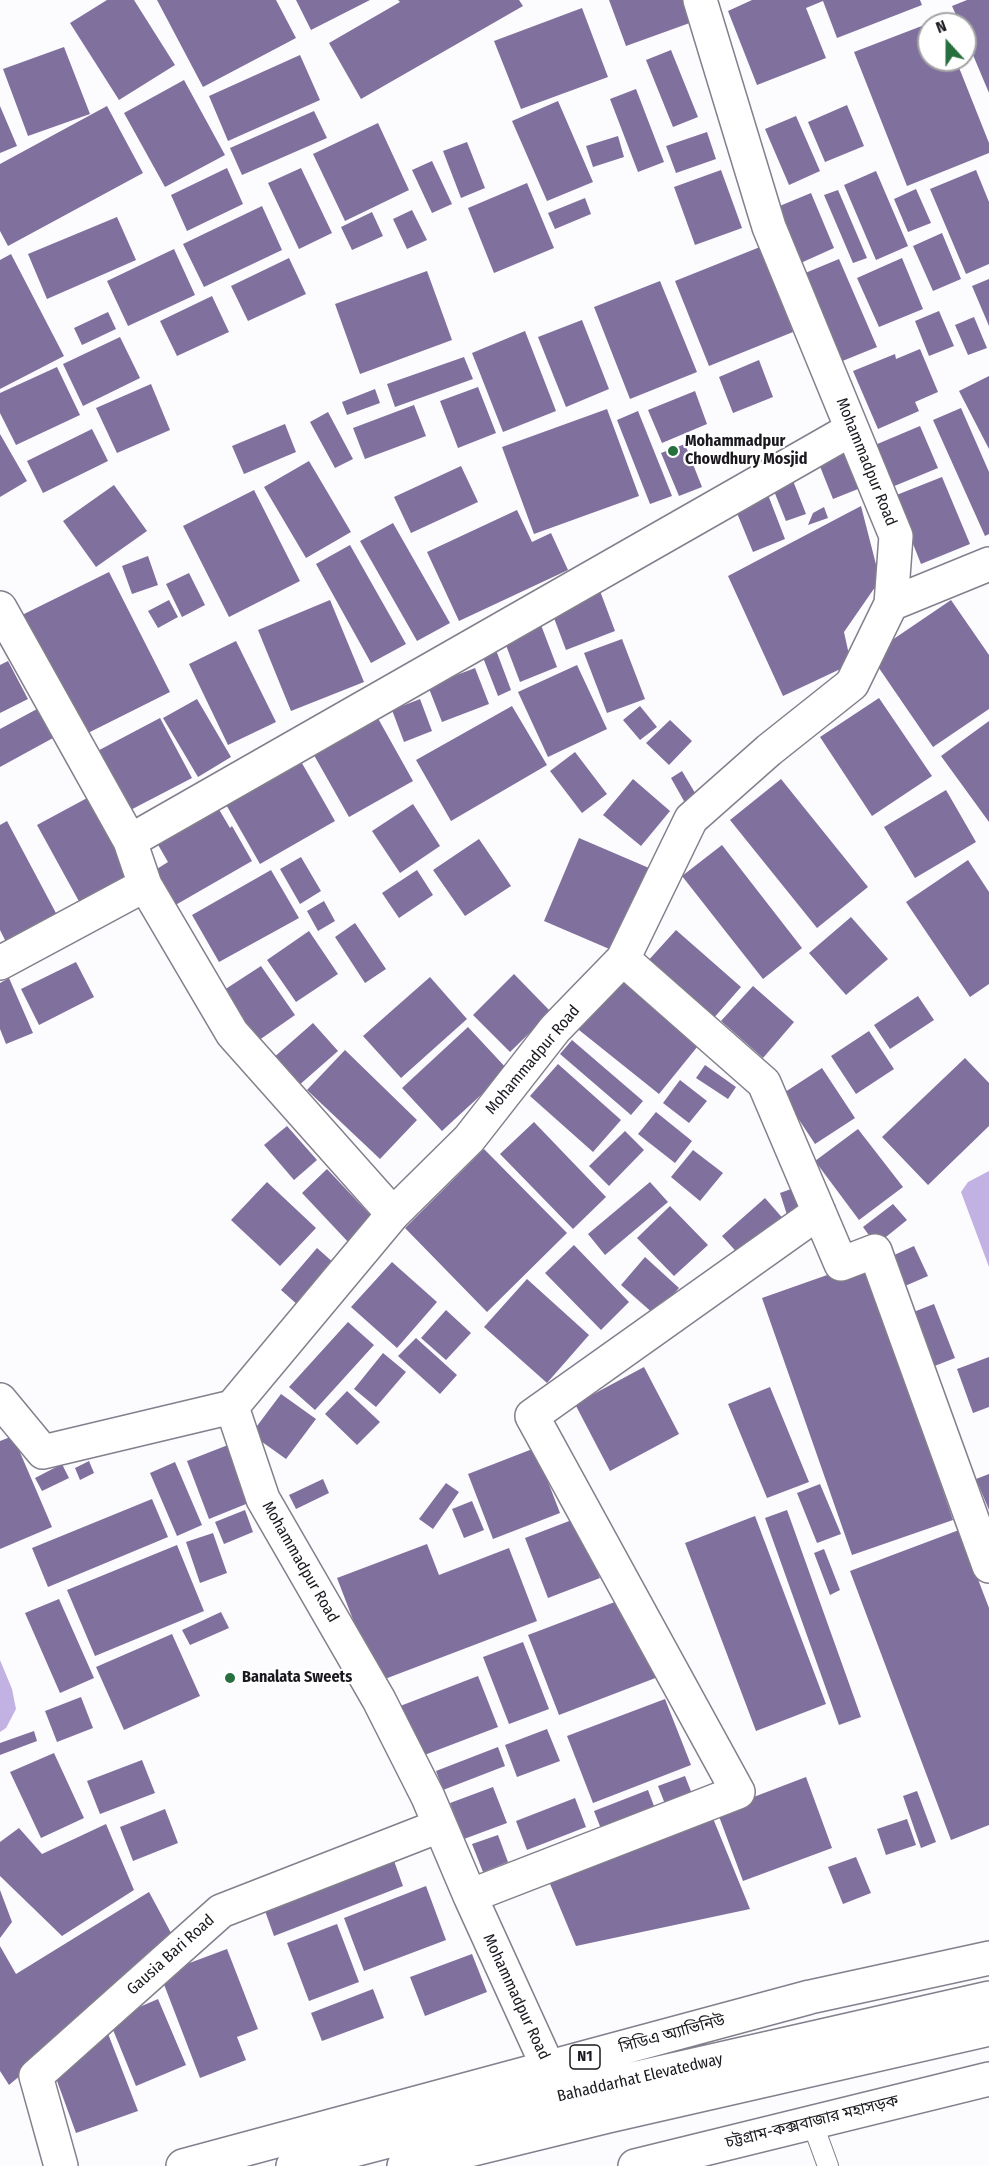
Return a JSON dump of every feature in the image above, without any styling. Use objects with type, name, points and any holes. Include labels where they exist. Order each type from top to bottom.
[{"type":"main road","name":"Mohammadpur Road","points":[[548,2067],[470,1896],[428,1797],[379,1700],[263,1498],[232,1407],[393,1214],[469,1139],[555,1029],[623,959],[691,819],[769,750],[852,684],[891,604],[896,536],[769,227],[700,0]]},
{"type":"main road","points":[[130,841],[852,429]]},
{"type":"main road","points":[[891,604],[989,564]]},
{"type":"main road","points":[[0,608],[130,841],[145,885],[232,1033],[393,1214]]},
{"type":"main road","points":[[0,963],[145,885]]},
{"type":"main road","points":[[623,959],[764,1083],[841,1264],[875,1251],[989,1566]]},
{"type":"main road","points":[[470,1896],[738,1792],[532,1416],[819,1212]]},
{"type":"main road","points":[[0,1400],[43,1452],[232,1407]]},
{"type":"main road","name":"Gausia Bari Road","points":[[60,2161],[36,2076],[221,1911],[439,1826]]},
{"type":"main road","name":"সিডিএ অ্যাভিনিউ","points":[[183,2166],[810,1997],[989,1958]]},
{"type":"main road","name":"Bahaddarhat Elevatedway","points":[[293,2166],[575,2092],[989,1998]]},
{"type":"main road","name":"Bahaddarhat Elevatedway","points":[[404,2166],[608,2116],[989,2029]]},
{"type":"main road","name":"চট্টগ্রাম-কক্সবাজার মহাসড়ক","points":[[635,2166],[989,2079]]},
{"type":"lane","points":[[812,2122],[828,2166]]},
{"type":"shaded area","points":[[989,1171],[989,1267],[961,1192],[968,1182]]},
{"type":"shaded area","points":[[0,1660],[12,1689],[16,1709],[6,1728],[0,1732]]},
{"type":"building","points":[[107,0],[134,0],[175,65],[119,100],[70,23]]},
{"type":"building","points":[[157,0],[276,0],[296,38],[203,87]]},
{"type":"building","points":[[296,0],[370,0],[311,30]]},
{"type":"building","points":[[398,0],[519,0],[523,6],[361,99],[329,43],[400,2]]},
{"type":"building","points":[[609,0],[691,0],[698,20],[626,46]]},
{"type":"building","points":[[752,0],[920,0],[922,5],[837,38],[823,1],[806,8],[826,58],[757,85],[728,11]]},
{"type":"building","points":[[967,0],[989,0],[989,93],[977,64],[977,12],[955,12],[952,6]]},
{"type":"building","points":[[582,8],[608,77],[521,109],[494,41]]},
{"type":"building","points":[[917,28],[917,72],[961,72],[989,143],[989,153],[907,186],[854,52]]},
{"type":"building","points":[[64,47],[90,114],[28,136],[3,69]]},
{"type":"building","points":[[671,50],[698,117],[673,127],[646,60]]},
{"type":"building","points":[[300,55],[320,100],[228,141],[209,96]]},
{"type":"building","points":[[184,80],[225,155],[165,187],[124,113]]},
{"type":"building","points":[[636,89],[664,162],[638,172],[610,99]]},
{"type":"building","points":[[558,101],[593,182],[547,201],[512,121]]},
{"type":"building","points":[[847,105],[864,146],[825,162],[808,122]]},
{"type":"building","points":[[0,106],[17,146],[0,153]]},
{"type":"building","points":[[107,106],[143,173],[8,246],[0,231],[0,164]]},
{"type":"building","points":[[314,111],[327,138],[242,175],[230,148]]},
{"type":"building","points":[[796,116],[820,171],[789,185],[765,129]]},
{"type":"building","points":[[378,123],[409,190],[345,221],[313,154]]},
{"type":"building","points":[[707,132],[716,159],[676,173],[666,146]]},
{"type":"building","points":[[618,136],[624,157],[593,167],[586,146]]},
{"type":"building","points":[[467,142],[485,188],[461,198],[443,151]]},
{"type":"building","points":[[432,161],[452,204],[432,213],[412,170]]},
{"type":"building","points":[[227,168],[243,204],[187,231],[171,195]]},
{"type":"building","points":[[301,168],[332,233],[299,249],[268,183]]},
{"type":"building","points":[[721,170],[742,228],[695,245],[674,187]]},
{"type":"building","points":[[976,170],[989,202],[989,264],[966,274],[930,189]]},
{"type":"building","points":[[876,171],[908,246],[876,260],[844,185]]},
{"type":"building","points":[[527,183],[554,248],[494,273],[468,208]]},
{"type":"building","points":[[916,189],[931,223],[908,232],[894,199]]},
{"type":"building","points":[[838,190],[867,258],[853,263],[824,195]]},
{"type":"building","points":[[811,193],[834,248],[794,266],[770,210]]},
{"type":"building","points":[[585,198],[591,214],[555,229],[548,213]]},
{"type":"building","points":[[262,206],[282,250],[204,287],[183,244]]},
{"type":"building","points":[[412,210],[427,240],[407,249],[393,219]]},
{"type":"building","points":[[372,212],[383,236],[352,250],[341,227]]},
{"type":"building","points":[[117,217],[136,260],[47,299],[28,254]]},
{"type":"building","points":[[942,233],[961,279],[933,291],[913,246]]},
{"type":"building","points":[[760,247],[793,332],[709,366],[675,281]]},
{"type":"building","points":[[174,249],[195,295],[128,326],[107,281]]},
{"type":"building","points":[[11,254],[64,356],[0,389],[0,260]]},
{"type":"building","points":[[289,258],[306,294],[248,321],[231,286]]},
{"type":"building","points":[[902,258],[923,309],[879,327],[857,278]]},
{"type":"building","points":[[839,259],[877,347],[835,364],[798,276]]},
{"type":"building","points":[[427,271],[452,340],[360,374],[335,304]]},
{"type":"building","points":[[989,279],[989,326],[972,286]]},
{"type":"building","points":[[660,281],[697,372],[630,399],[594,307]]},
{"type":"building","points":[[212,296],[229,332],[177,356],[160,321]]},
{"type":"building","points":[[939,311],[954,346],[929,356],[915,321]]},
{"type":"building","points":[[108,312],[116,329],[82,345],[74,328]]},
{"type":"building","points":[[974,317],[987,348],[968,355],[955,325]]},
{"type":"building","points":[[582,320],[609,389],[566,407],[538,337]]},
{"type":"building","points":[[525,331],[556,411],[503,432],[472,353]]},
{"type":"building","points":[[120,337],[140,378],[83,406],[63,364]]},
{"type":"building","points":[[920,349],[938,392],[915,402],[919,411],[878,429],[853,371],[895,354],[896,359]]},
{"type":"building","points":[[464,357],[473,379],[395,407],[387,384]]},
{"type":"building","points":[[759,360],[773,397],[733,413],[719,377]]},
{"type":"building","points":[[57,367],[80,415],[16,445],[0,413],[0,393]]},
{"type":"building","points":[[989,376],[989,449],[959,391]]},
{"type":"building","points":[[151,384],[170,430],[117,453],[96,408]]},
{"type":"building","points":[[478,387],[496,433],[458,448],[440,401]]},
{"type":"building","points":[[375,389],[380,403],[347,415],[342,402]]},
{"type":"building","points":[[695,391],[707,424],[662,443],[648,410]]},
{"type":"building","points":[[414,405],[426,436],[365,459],[353,428]]},
{"type":"building","points":[[961,408],[989,472],[989,534],[985,536],[933,420]]},
{"type":"building","points":[[607,409],[639,496],[534,534],[502,447]]},
{"type":"building","points":[[638,411],[672,496],[650,504],[617,420]]},
{"type":"building","points":[[328,412],[353,459],[335,468],[310,422]]},
{"type":"building","points":[[285,424],[296,452],[244,474],[232,446]]},
{"type":"building","points":[[920,426],[938,468],[892,487],[875,445]]},
{"type":"building","points":[[92,429],[108,461],[43,493],[27,461]]},
{"type":"building","points":[[0,434],[27,481],[0,497]]},
{"type":"building","points":[[685,444],[702,487],[679,496],[661,453]]},
{"type":"building","points":[[840,444],[858,489],[833,499],[815,454]]},
{"type":"building","points":[[309,461],[351,532],[306,558],[264,487]]},
{"type":"building","points":[[461,466],[478,502],[411,533],[394,497]]},
{"type":"building","points":[[790,473],[806,514],[786,521],[770,481]]},
{"type":"building","points":[[942,477],[970,544],[921,564],[894,496]]},
{"type":"building","points":[[114,485],[147,531],[96,567],[63,521]]},
{"type":"building","points":[[765,487],[785,539],[753,552],[732,501]]},
{"type":"building","points":[[254,490],[300,581],[229,617],[183,526]]},
{"type":"building","points":[[861,506],[880,580],[844,632],[851,664],[783,696],[728,576]]},
{"type":"building","points":[[824,507],[828,518],[808,525],[813,513]]},
{"type":"building","points":[[517,510],[532,542],[551,533],[568,570],[459,621],[427,552]]},
{"type":"building","points":[[393,523],[450,623],[417,641],[360,541]]},
{"type":"building","points":[[350,545],[406,644],[371,663],[316,564]]},
{"type":"building","points":[[148,556],[158,585],[132,594],[122,566]]},
{"type":"building","points":[[109,572],[170,692],[74,740],[14,619]]},
{"type":"building","points":[[189,573],[205,605],[182,617],[166,584]]},
{"type":"building","points":[[600,591],[615,631],[566,650],[551,610]]},
{"type":"building","points":[[169,600],[178,617],[158,628],[148,611]]},
{"type":"building","points":[[330,600],[364,682],[291,711],[258,630]]},
{"type":"building","points":[[951,600],[989,655],[989,709],[933,747],[870,655]]},
{"type":"building","points":[[541,625],[557,667],[520,682],[504,640]]},
{"type":"building","points":[[622,639],[645,699],[607,713],[584,653]]},
{"type":"building","points":[[236,641],[276,722],[228,745],[189,664]]},
{"type":"building","points":[[496,650],[511,690],[498,696],[482,655]]},
{"type":"building","points":[[8,661],[28,699],[0,713],[0,665]]},
{"type":"building","points":[[577,665],[607,729],[548,757],[518,692]]},
{"type":"building","points":[[475,668],[489,704],[442,722],[428,686]]},
{"type":"building","points":[[879,698],[932,776],[872,816],[820,737]]},
{"type":"building","points":[[197,699],[231,757],[198,777],[163,718]]},
{"type":"building","points":[[420,699],[432,731],[404,742],[392,710]]},
{"type":"building","points":[[370,704],[413,781],[349,817],[306,741]]},
{"type":"building","points":[[512,706],[547,765],[451,821],[416,760]]},
{"type":"building","points":[[640,706],[657,727],[640,740],[623,720]]},
{"type":"building","points":[[37,709],[53,738],[0,767],[0,729]]},
{"type":"building","points":[[160,718],[192,778],[119,816],[88,756]]},
{"type":"building","points":[[670,720],[692,741],[669,765],[646,743]]},
{"type":"building","points":[[989,721],[989,822],[941,756]]},
{"type":"building","points":[[575,752],[607,794],[582,813],[550,771]]},
{"type":"building","points":[[299,758],[335,821],[260,864],[224,801]]},
{"type":"building","points":[[682,771],[701,803],[689,810],[671,778]]},
{"type":"building","points":[[633,779],[670,811],[641,846],[603,815]]},
{"type":"building","points":[[781,779],[868,887],[817,928],[730,820]]},
{"type":"building","points":[[946,790],[976,842],[915,878],[884,827]]},
{"type":"building","points":[[89,797],[133,876],[81,905],[37,825]]},
{"type":"building","points":[[214,801],[230,828],[232,826],[252,861],[172,907],[152,872],[168,862],[157,843]]},
{"type":"building","points":[[413,804],[440,846],[400,873],[372,831]]},
{"type":"building","points":[[7,821],[57,915],[6,942],[0,930],[0,825]]},
{"type":"building","points":[[579,838],[649,868],[614,951],[544,921]]},
{"type":"building","points":[[479,839],[511,886],[465,916],[433,870]]},
{"type":"building","points":[[722,845],[802,948],[763,979],[682,876]]},
{"type":"building","points":[[301,857],[321,891],[300,904],[280,869]]},
{"type":"building","points":[[968,860],[989,892],[989,984],[970,997],[906,902]]},
{"type":"building","points":[[271,870],[299,918],[219,962],[192,915]]},
{"type":"building","points":[[417,870],[433,895],[399,918],[382,893]]},
{"type":"building","points":[[324,901],[335,921],[318,931],[307,911]]},
{"type":"building","points":[[851,917],[888,959],[846,995],[809,953]]},
{"type":"building","points":[[355,923],[386,969],[365,983],[335,937]]},
{"type":"building","points":[[676,930],[741,987],[712,1020],[646,963]]},
{"type":"building","points":[[309,931],[338,974],[296,1002],[267,960]]},
{"type":"building","points":[[76,962],[94,997],[39,1025],[21,989]]},
{"type":"building","points":[[261,966],[295,1015],[255,1043],[221,992]]},
{"type":"building","points":[[616,973],[702,1041],[659,1094],[574,1026]]},
{"type":"building","points":[[514,974],[551,1012],[510,1052],[473,1015]]},
{"type":"building","points":[[430,977],[467,1019],[401,1078],[363,1036]]},
{"type":"building","points":[[9,978],[33,1033],[6,1044],[0,1029],[0,983]]},
{"type":"building","points":[[753,986],[794,1022],[763,1058],[721,1021]]},
{"type":"building","points":[[918,996],[934,1020],[890,1049],[874,1025]]},
{"type":"building","points":[[313,1023],[338,1051],[297,1087],[272,1059]]},
{"type":"building","points":[[468,1027],[508,1070],[442,1131],[402,1088]]},
{"type":"building","points":[[869,1031],[894,1069],[856,1094],[831,1056]]},
{"type":"building","points":[[572,1040],[643,1101],[631,1115],[560,1054]]},
{"type":"building","points":[[345,1050],[417,1120],[380,1159],[307,1090]]},
{"type":"building","points":[[965,1058],[989,1083],[989,1126],[928,1185],[882,1137]]},
{"type":"building","points":[[558,1064],[621,1120],[593,1152],[530,1096]]},
{"type":"building","points":[[705,1065],[736,1087],[728,1099],[696,1078]]},
{"type":"building","points":[[822,1068],[855,1118],[815,1144],[782,1094]]},
{"type":"building","points":[[680,1080],[707,1101],[689,1123],[663,1103]]},
{"type":"building","points":[[656,1112],[692,1141],[675,1163],[638,1134]]},
{"type":"building","points":[[534,1122],[606,1197],[573,1229],[500,1154]]},
{"type":"building","points":[[287,1126],[317,1160],[294,1180],[264,1145]]},
{"type":"building","points":[[858,1129],[903,1187],[859,1220],[815,1161]]},
{"type":"building","points":[[625,1131],[644,1150],[609,1186],[589,1166]]},
{"type":"building","points":[[484,1149],[567,1233],[487,1312],[405,1228]]},
{"type":"building","points":[[693,1150],[723,1173],[700,1201],[671,1177]]},
{"type":"building","points":[[327,1169],[375,1220],[350,1244],[302,1193]]},
{"type":"building","points":[[267,1182],[316,1228],[280,1266],[231,1220]]},
{"type":"building","points":[[650,1182],[668,1202],[605,1255],[588,1234]]},
{"type":"building","points":[[802,1185],[811,1210],[788,1218],[780,1193]]},
{"type":"building","points":[[765,1198],[786,1222],[743,1259],[722,1236]]},
{"type":"building","points":[[893,1204],[907,1220],[876,1245],[863,1227]]},
{"type":"building","points":[[670,1206],[708,1245],[674,1276],[637,1238]]},
{"type":"building","points":[[574,1245],[629,1302],[601,1330],[545,1273]]},
{"type":"building","points":[[914,1246],[928,1276],[905,1286],[892,1256]]},
{"type":"building","points":[[317,1248],[335,1264],[299,1306],[281,1290]]},
{"type":"building","points":[[645,1257],[679,1288],[655,1315],[621,1285]]},
{"type":"building","points":[[392,1262],[437,1302],[397,1348],[351,1307]]},
{"type":"building","points":[[864,1262],[953,1520],[852,1555],[762,1298]]},
{"type":"building","points":[[527,1279],[589,1335],[547,1383],[484,1327]]},
{"type":"building","points":[[934,1304],[955,1358],[932,1367],[911,1313]]},
{"type":"building","points":[[446,1310],[471,1333],[446,1360],[421,1338]]},
{"type":"building","points":[[348,1322],[374,1345],[315,1410],[289,1387]]},
{"type":"building","points":[[416,1338],[457,1375],[440,1394],[398,1356]]},
{"type":"building","points":[[383,1353],[406,1372],[376,1407],[354,1389]]},
{"type":"building","points":[[989,1357],[989,1407],[973,1413],[957,1369]]},
{"type":"building","points":[[644,1367],[679,1434],[610,1471],[575,1404]]},
{"type":"building","points":[[770,1387],[809,1482],[767,1498],[728,1404]]},
{"type":"building","points":[[347,1391],[380,1422],[357,1445],[325,1414]]},
{"type":"building","points":[[281,1394],[316,1419],[286,1459],[251,1434]]},
{"type":"building","points":[[13,1436],[52,1527],[0,1549],[0,1441]]},
{"type":"building","points":[[228,1445],[251,1502],[209,1519],[187,1461]]},
{"type":"building","points":[[535,1448],[560,1513],[493,1539],[468,1474]]},
{"type":"building","points":[[89,1461],[94,1473],[80,1480],[75,1468]]},
{"type":"building","points":[[175,1462],[202,1525],[177,1536],[150,1473]]},
{"type":"building","points":[[62,1464],[69,1478],[42,1491],[35,1478]]},
{"type":"building","points":[[989,1474],[989,1510],[976,1479]]},
{"type":"building","points":[[323,1479],[329,1493],[296,1509],[289,1495]]},
{"type":"building","points":[[446,1483],[459,1492],[433,1529],[419,1519]]},
{"type":"building","points":[[820,1484],[841,1534],[817,1543],[797,1493]]},
{"type":"building","points":[[152,1499],[168,1537],[48,1587],[32,1548]]},
{"type":"building","points":[[472,1501],[484,1530],[464,1538],[452,1509]]},
{"type":"building","points":[[245,1510],[253,1532],[224,1544],[215,1522]]},
{"type":"building","points":[[787,1510],[861,1717],[839,1725],[765,1518]]},
{"type":"building","points":[[755,1516],[826,1704],[756,1731],[685,1543]]},
{"type":"building","points":[[577,1518],[600,1578],[548,1598],[525,1538]]},
{"type":"building","points":[[959,1530],[989,1608],[989,1825],[951,1840],[850,1571]]},
{"type":"building","points":[[213,1533],[227,1573],[200,1583],[186,1542]]},
{"type":"building","points":[[427,1544],[439,1575],[509,1548],[537,1621],[377,1682],[337,1578]]},
{"type":"building","points":[[177,1545],[204,1611],[95,1656],[67,1590]]},
{"type":"building","points":[[824,1549],[840,1590],[830,1595],[814,1553]]},
{"type":"building","points":[[628,1597],[658,1677],[559,1715],[528,1635]]},
{"type":"building","points":[[59,1599],[94,1678],[60,1693],[25,1613]]},
{"type":"building","points":[[221,1612],[229,1628],[190,1645],[182,1630]]},
{"type":"building","points":[[172,1634],[200,1696],[124,1730],[96,1667]]},
{"type":"building","points":[[523,1642],[549,1709],[509,1724],[483,1657]]},
{"type":"building","points":[[478,1676],[498,1727],[414,1759],[395,1708]]},
{"type":"building","points":[[81,1697],[93,1728],[57,1742],[45,1711]]},
{"type":"building","points":[[665,1699],[691,1765],[593,1803],[567,1736]]},
{"type":"building","points":[[547,1729],[560,1761],[517,1777],[505,1745]]},
{"type":"building","points":[[34,1731],[37,1741],[0,1755],[0,1743]]},
{"type":"building","points":[[498,1747],[505,1766],[443,1790],[436,1771]]},
{"type":"building","points":[[54,1753],[84,1818],[41,1838],[10,1772]]},
{"type":"building","points":[[142,1760],[155,1793],[100,1814],[87,1781]]},
{"type":"building","points":[[685,1776],[692,1794],[665,1804],[658,1786]]},
{"type":"building","points":[[806,1777],[832,1848],[743,1881],[717,1811]]},
{"type":"building","points":[[493,1787],[507,1823],[464,1839],[450,1803]]},
{"type":"building","points":[[648,1790],[657,1814],[603,1834],[594,1811]]},
{"type":"building","points":[[917,1791],[936,1842],[921,1848],[903,1796]]},
{"type":"building","points":[[575,1798],[586,1827],[527,1850],[516,1821]]},
{"type":"building","points":[[165,1809],[178,1843],[133,1861],[120,1827]]},
{"type":"building","points":[[710,1811],[750,1909],[576,1946],[548,1879]]},
{"type":"building","points":[[907,1819],[916,1845],[886,1855],[877,1829]]},
{"type":"building","points":[[106,1824],[134,1890],[62,1936],[0,1876],[0,1842],[19,1828],[42,1854]]},
{"type":"building","points":[[498,1835],[508,1862],[483,1872],[472,1844]]},
{"type":"building","points":[[856,1857],[871,1893],[843,1904],[828,1867]]},
{"type":"building","points":[[393,1858],[403,1886],[274,1936],[264,1908]]},
{"type":"building","points":[[426,1886],[446,1940],[364,1971],[344,1918]]},
{"type":"building","points":[[0,1890],[12,1922],[0,1938]]},
{"type":"building","points":[[149,1892],[177,1944],[9,2085],[0,2071],[0,1946],[16,1974]]},
{"type":"building","points":[[337,1924],[359,1982],[309,2001],[287,1943]]},
{"type":"building","points":[[227,1949],[258,2029],[237,2037],[246,2060],[200,2078],[160,1974]]},
{"type":"building","points":[[472,1954],[487,1992],[425,2016],[410,1977]]},
{"type":"building","points":[[373,1989],[384,2018],[322,2041],[311,2013]]},
{"type":"building","points":[[158,1999],[186,2065],[136,2086],[109,2020]]},
{"type":"building","points":[[105,2026],[138,2111],[76,2133],[53,2070]]},
{"type":"place","name":"Mohammadpur Chowdhury Mosjid","points":[[673,451]]},
{"type":"place","name":"Banalata Sweets","points":[[230,1678]]}]
